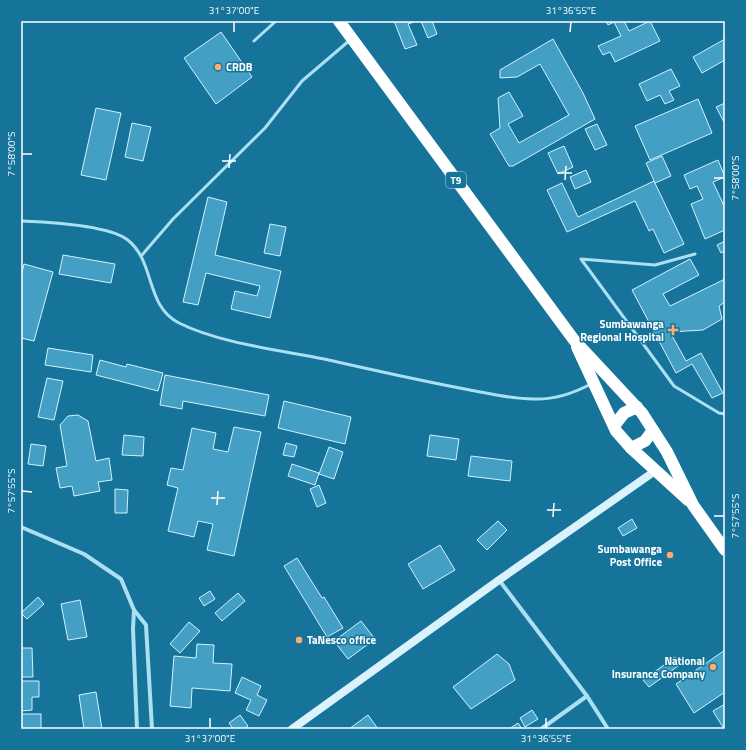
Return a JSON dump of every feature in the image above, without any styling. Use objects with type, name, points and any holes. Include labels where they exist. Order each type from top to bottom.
[{"type":"highway","name":"T9","points":[[339,21],[574,340],[637,407],[653,430],[693,505],[725,550]]},
{"type":"highway","name":"T9","points":[[574,340],[614,426],[631,448],[693,505]]},
{"type":"highway","points":[[614,426],[624,413],[637,407]]},
{"type":"highway","points":[[631,448],[645,441],[653,430]]},
{"type":"street","points":[[292,729],[499,580],[655,471]]},
{"type":"street","points":[[21,528],[84,554],[120,579],[134,610],[146,625],[152,729]]},
{"type":"street","points":[[499,580],[587,696],[608,729]]},
{"type":"street","points":[[134,610],[133,629],[137,729]]},
{"type":"street","points":[[541,729],[587,696]]},
{"type":"lane","points":[[254,41],[276,21]]},
{"type":"lane","points":[[142,255],[173,219],[265,128],[302,80],[352,39]]},
{"type":"lane","points":[[21,221],[98,228],[128,240],[142,255],[160,307],[177,323],[210,335],[398,376],[514,398],[535,399],[557,397],[581,390],[593,383]]},
{"type":"lane","points":[[695,254],[655,265],[581,259],[674,386],[719,413],[725,414]]},
{"type":"building","points":[[394,21],[417,21],[408,24],[417,45],[405,49]]},
{"type":"building","points":[[421,21],[432,21],[437,34],[428,38]]},
{"type":"building","points":[[606,21],[624,21],[629,31],[650,21],[660,41],[615,62],[610,52],[603,55],[598,46],[621,36],[614,22],[608,25]]},
{"type":"building","name":"CRDB","points":[[221,32],[252,77],[216,104],[184,58]]},
{"type":"building","points":[[553,39],[583,93],[595,119],[513,166],[509,166],[490,134],[500,128],[498,98],[509,92],[523,116],[508,124],[519,143],[569,115],[540,64],[517,77],[500,78],[500,70]]},
{"type":"building","points":[[725,39],[725,60],[702,73],[693,57]]},
{"type":"building","points":[[671,69],[680,86],[669,91],[674,100],[665,104],[660,95],[647,101],[639,84]]},
{"type":"building","points":[[698,99],[712,133],[650,160],[635,126]]},
{"type":"building","points":[[725,103],[725,122],[724,122],[716,107]]},
{"type":"building","points":[[96,108],[121,113],[106,180],[81,175]]},
{"type":"building","points":[[132,123],[151,127],[143,161],[125,157]]},
{"type":"building","points":[[597,124],[607,145],[595,150],[585,129]]},
{"type":"building","points":[[564,146],[573,167],[558,174],[548,153]]},
{"type":"building","points":[[662,156],[671,176],[655,183],[646,163]]},
{"type":"building","points":[[718,160],[725,177],[713,182],[725,208],[725,230],[705,239],[691,204],[703,199],[697,186],[690,189],[684,175]]},
{"type":"building","points":[[586,170],[591,182],[575,189],[570,177]]},
{"type":"building","points":[[654,181],[684,244],[664,253],[653,229],[649,231],[635,201],[567,232],[547,190],[562,183],[578,217]]},
{"type":"building","points":[[208,197],[227,202],[215,255],[281,271],[270,318],[231,309],[235,291],[257,296],[260,286],[206,273],[198,305],[183,302]]},
{"type":"building","points":[[270,224],[286,227],[280,256],[264,253]]},
{"type":"building","points":[[725,241],[725,251],[721,253],[717,245]]},
{"type":"building","points":[[63,255],[115,264],[111,283],[59,274]]},
{"type":"building","points":[[690,259],[699,275],[663,294],[670,306],[725,279],[725,302],[719,306],[722,319],[703,330],[670,332],[686,361],[701,353],[723,393],[712,398],[692,364],[676,373],[632,290]]},
{"type":"building","points":[[24,264],[53,272],[34,341],[21,338],[21,277]]},
{"type":"building","points":[[48,348],[93,355],[91,372],[45,365]]},
{"type":"building","points":[[100,360],[126,367],[127,364],[163,373],[158,391],[96,375]]},
{"type":"building","points":[[165,375],[269,395],[265,416],[183,401],[182,409],[160,405]]},
{"type":"building","points":[[47,378],[63,381],[54,420],[38,417]]},
{"type":"building","points":[[284,401],[351,417],[345,444],[278,428]]},
{"type":"building","points":[[78,415],[88,421],[96,461],[109,458],[112,480],[98,482],[100,491],[74,496],[72,486],[60,488],[56,468],[67,466],[60,425],[68,416]]},
{"type":"building","points":[[234,427],[261,432],[234,556],[207,550],[213,524],[198,521],[194,537],[168,531],[178,488],[167,485],[171,468],[183,470],[192,428],[216,433],[213,449],[228,452]]},
{"type":"building","points":[[124,435],[144,437],[143,456],[122,455]]},
{"type":"building","points":[[430,435],[459,439],[456,460],[427,456]]},
{"type":"building","points":[[286,443],[297,446],[294,457],[283,455]]},
{"type":"building","points":[[31,444],[46,446],[43,466],[28,464]]},
{"type":"building","points":[[329,447],[343,452],[334,479],[319,474]]},
{"type":"building","points":[[471,456],[512,461],[510,481],[468,476]]},
{"type":"building","points":[[292,464],[319,473],[315,485],[288,476]]},
{"type":"building","points":[[319,485],[326,503],[317,507],[310,489]]},
{"type":"building","points":[[115,489],[128,490],[127,513],[115,513]]},
{"type":"building","points":[[632,519],[637,528],[623,536],[618,528]]},
{"type":"building","points":[[498,521],[507,530],[487,550],[477,540]]},
{"type":"building","points":[[440,545],[455,570],[423,589],[408,564]]},
{"type":"building","points":[[297,558],[343,628],[327,637],[284,566]]},
{"type":"building","points":[[210,591],[215,599],[204,606],[199,598]]},
{"type":"building","points":[[238,593],[245,601],[222,621],[215,613]]},
{"type":"building","points":[[38,597],[44,604],[27,619],[21,613]]},
{"type":"building","points":[[80,600],[87,637],[68,640],[61,604]]},
{"type":"building","points":[[361,621],[375,639],[348,659],[334,641]]},
{"type":"building","points":[[189,622],[200,631],[180,653],[170,644]]},
{"type":"building","points":[[21,640],[22,648],[32,648],[33,677],[21,677]]},
{"type":"building","points":[[197,644],[214,645],[213,663],[232,664],[230,691],[192,688],[191,708],[170,706],[174,656],[196,658]]},
{"type":"building","name":"National Insurance Company","points":[[725,650],[725,692],[694,713],[676,684]]},
{"type":"building","points":[[497,654],[509,664],[515,680],[471,709],[453,687]]},
{"type":"building","points":[[675,657],[681,664],[649,687],[643,680]]},
{"type":"building","points":[[242,677],[261,686],[257,695],[267,700],[259,716],[246,710],[251,700],[235,693]]},
{"type":"building","points":[[21,681],[39,681],[39,697],[32,697],[32,710],[21,711]]},
{"type":"building","points":[[96,692],[102,729],[84,729],[79,695]]},
{"type":"building","points":[[725,704],[725,729],[724,729],[713,711]]},
{"type":"building","points":[[532,710],[538,719],[525,727],[520,718]]},
{"type":"building","points":[[21,714],[41,714],[41,729],[21,729]]},
{"type":"building","points":[[240,715],[248,726],[244,729],[233,729],[229,723]]},
{"type":"building","points":[[368,715],[378,729],[349,729]]},
{"type":"building","points":[[518,723],[522,729],[509,729]]},
{"type":"place","name":"CRDB","points":[[218,67]]},
{"type":"place","name":"Sumbawanga Regional Hospital","points":[[673,330]]},
{"type":"place","name":"Sumbawanga Post Office","points":[[670,555]]},
{"type":"place","name":"TaNesco office","points":[[299,640]]},
{"type":"place","name":"National Insurance Company","points":[[713,667]]}]
